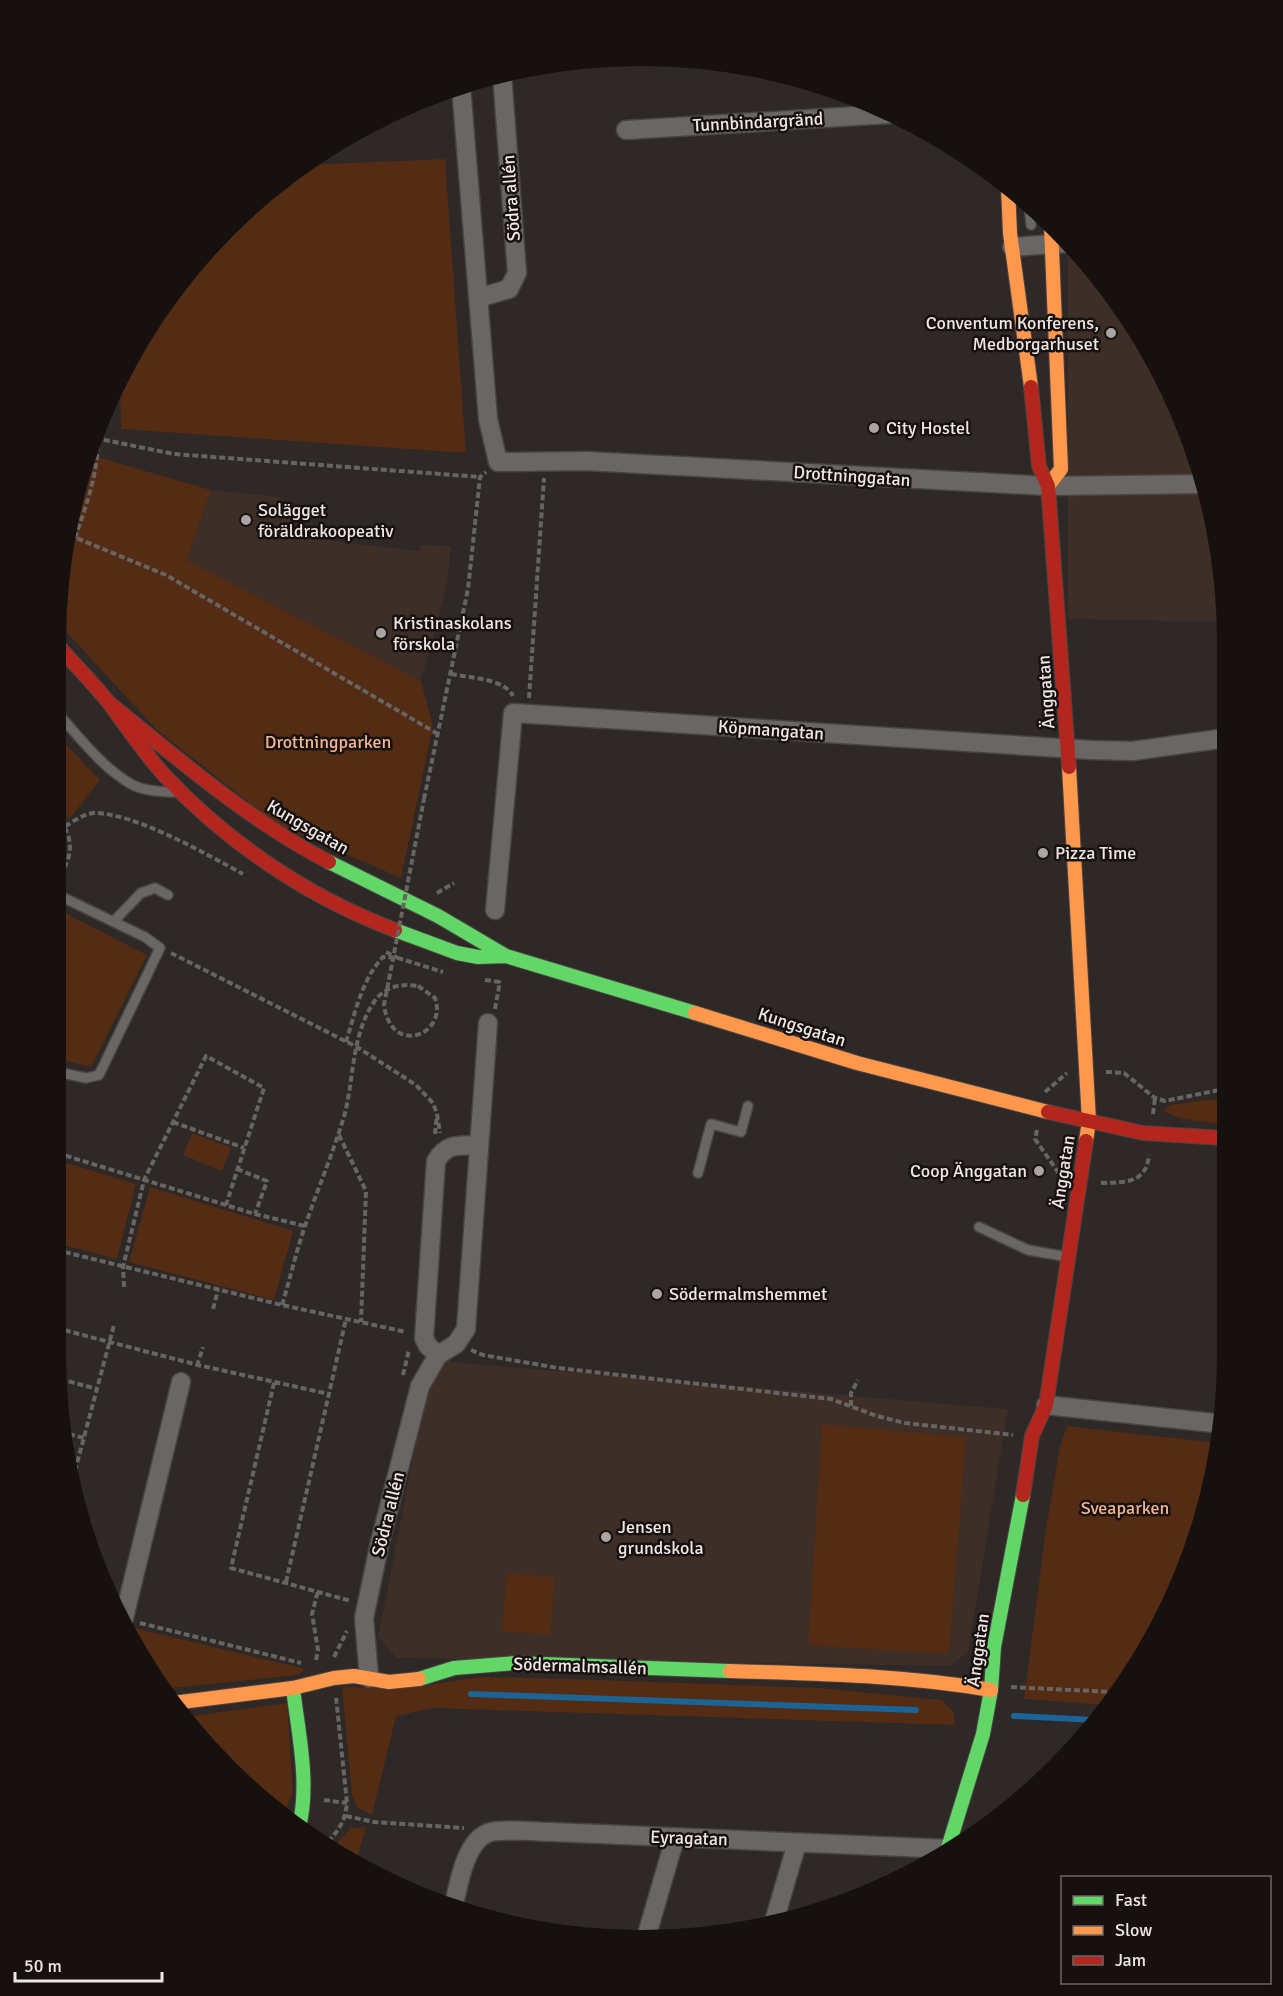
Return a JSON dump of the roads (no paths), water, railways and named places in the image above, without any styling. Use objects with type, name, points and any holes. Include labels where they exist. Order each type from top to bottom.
[{"type":"street","name":"Södra allén","points":[[478,298],[509,289],[517,273],[503,84]]},
{"type":"street","points":[[462,96],[478,298]]},
{"type":"street","name":"Tunnbindargränd","points":[[626,130],[873,115]]},
{"type":"street","name":"Änggatan","points":[[952,1838],[983,1734],[991,1690],[994,1647],[1032,1436],[1046,1405],[1089,1121],[1068,749],[1048,486],[1039,466],[1030,377],[1012,247],[1009,199]]},
{"type":"street","points":[[1012,247],[1051,238]]},
{"type":"street","points":[[1048,486],[1061,469],[1057,244]]},
{"type":"street","name":"Drottninggatan","points":[[478,298],[488,419],[498,462],[586,461],[1048,486],[1194,484]]},
{"type":"street","name":"Kungsgatan","points":[[66,655],[108,702],[139,746],[165,776],[213,823],[284,875],[358,916],[457,953],[478,957],[506,956]]},
{"type":"street","name":"Kungsgatan","points":[[108,702],[262,823],[321,858],[475,935],[506,956],[857,1063],[1041,1111],[1151,1133],[1217,1138]]},
{"type":"street","name":"Köpmangatan","points":[[495,910],[520,713],[1068,749],[1133,751],[1217,739]]},
{"type":"street","points":[[438,1355],[428,1346],[424,1336],[436,1161],[442,1150],[453,1146],[479,1145],[488,1023]]},
{"type":"street","name":"Södra allén","points":[[369,1678],[364,1618],[380,1542],[420,1386],[438,1355],[456,1344],[466,1329],[479,1145]]},
{"type":"street","points":[[130,1619],[181,1382]]},
{"type":"street","points":[[1046,1405],[1213,1423]]},
{"type":"street","name":"Södermalmsallén","points":[[183,1702],[293,1688],[334,1678],[354,1676],[389,1682],[425,1678],[454,1668],[515,1663],[877,1676],[940,1681],[991,1690]]},
{"type":"street","points":[[293,1688],[303,1795],[303,1819]]},
{"type":"street","name":"Eyragatan","points":[[456,1898],[466,1857],[476,1841],[488,1832],[935,1849]]},
{"type":"street","points":[[648,1930],[675,1838]]},
{"type":"street","points":[[776,1913],[797,1843]]},
{"type":"lane","points":[[1030,218],[1031,225]]},
{"type":"lane","points":[[66,722],[106,764],[131,784],[159,792],[181,792]]},
{"type":"lane","points":[[114,921],[141,893],[154,888],[168,895]]},
{"type":"lane","points":[[66,899],[145,937],[160,948],[99,1075],[86,1078],[66,1074]]},
{"type":"lane","points":[[698,1173],[711,1124],[741,1132],[748,1106]]},
{"type":"lane","points":[[979,1227],[1028,1250],[1068,1257]]},
{"type":"waterway","points":[[471,1694],[916,1710]]},
{"type":"waterway","points":[[1014,1716],[1086,1720]]},
{"type":"place","name":"Conventum Konferens, Medborgarhuset","points":[[1111,333]]},
{"type":"place","name":"City Hostel","points":[[874,428]]},
{"type":"place","name":"Solägget föräldrakoopeativ","points":[[246,520]]},
{"type":"place","name":"Kristinaskolans förskola","points":[[381,633]]},
{"type":"place","name":"Pizza Time","points":[[1043,853]]},
{"type":"place","name":"Coop Änggatan","points":[[1039,1171]]},
{"type":"place","name":"Södermalmshemmet","points":[[657,1294]]},
{"type":"place","name":"Jensen grundskola","points":[[606,1537]]},
{"type":"park label","name":"Drottningparken","points":[[328,742]]},
{"type":"park label","name":"Sveaparken","points":[[1125,1508]]}]
